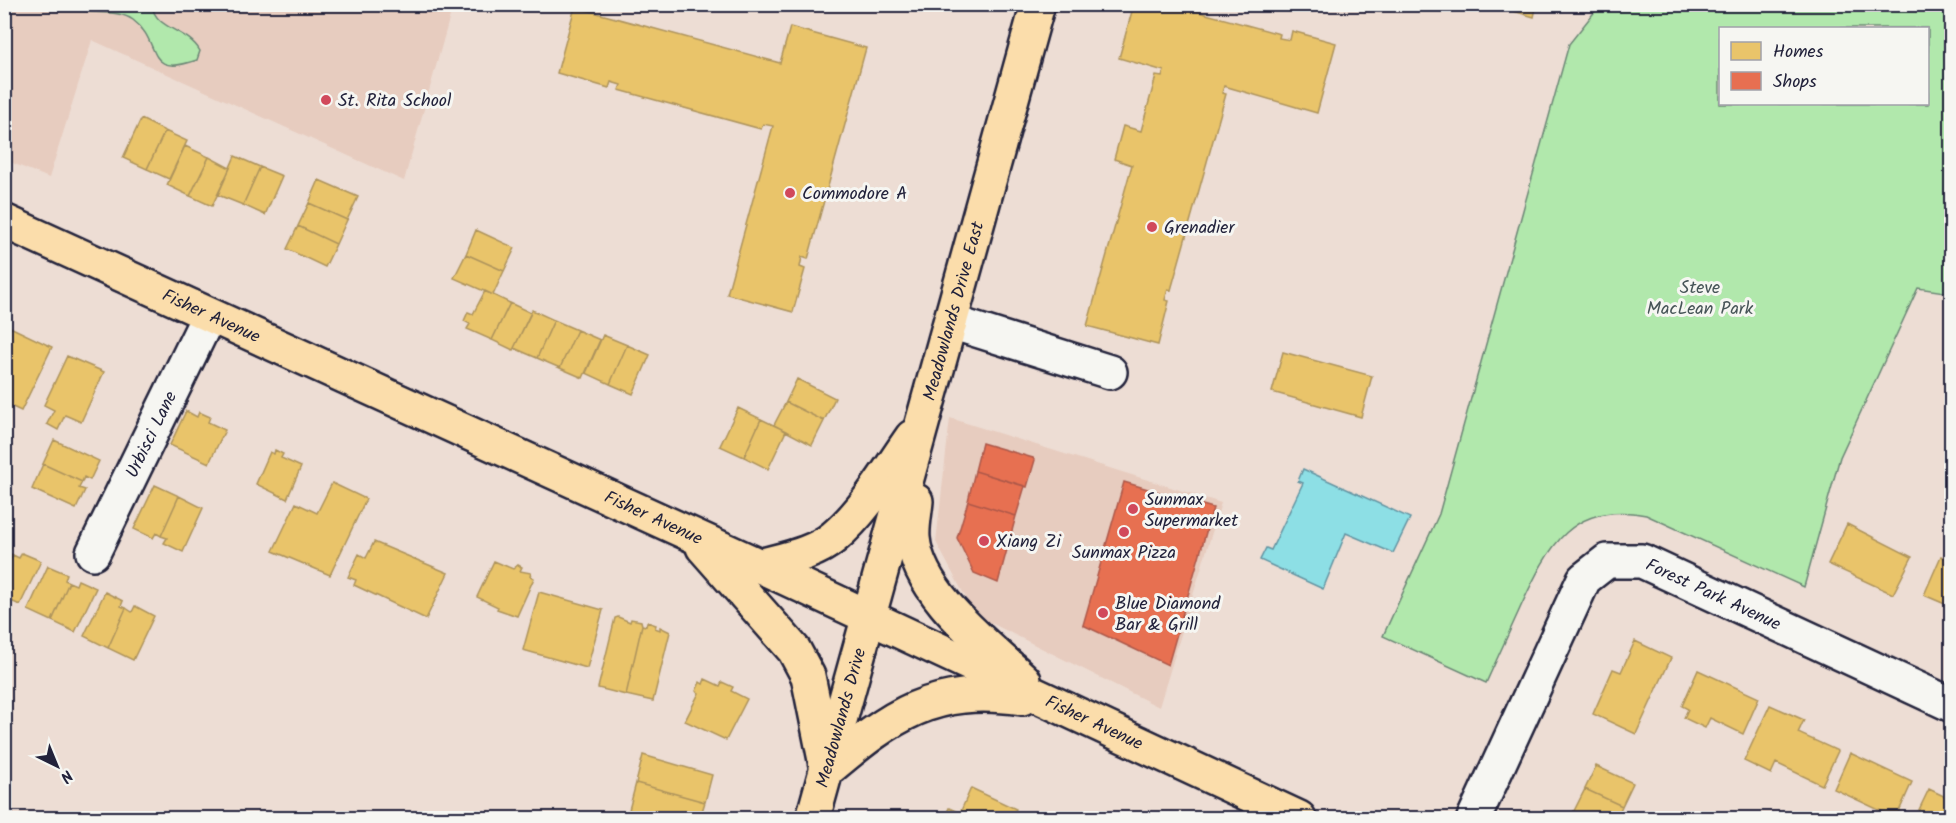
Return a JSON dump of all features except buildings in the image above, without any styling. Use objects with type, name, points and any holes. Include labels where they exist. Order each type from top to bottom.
[{"type":"main road","name":"Meadowlands Drive East","points":[[870,618],[1038,4]]},
{"type":"main road","name":"Fisher Avenue","points":[[4,221],[760,566],[1299,819]]},
{"type":"main road","points":[[760,566],[805,553],[833,538],[866,502],[925,419]]},
{"type":"main road","points":[[925,419],[912,537],[917,556],[928,580],[955,616],[1049,703]]},
{"type":"main road","points":[[692,535],[757,605],[794,650],[808,676],[827,770],[870,733],[909,709],[933,702],[990,693],[1049,703]]},
{"type":"main road","name":"Meadowlands Drive","points":[[813,819],[870,618]]},
{"type":"street","name":"Urbisci Lane","points":[[93,553],[209,315]]},
{"type":"street","points":[[951,322],[1110,372]]},
{"type":"street","name":"Forest Park Avenue","points":[[1474,819],[1584,579],[1607,561],[1642,561],[1952,705]]},
{"type":"shaded area","name":"St. Rita School","points":[[4,5],[453,5],[404,181],[92,40],[49,178],[5,160]]},
{"type":"shaded area","points":[[950,418],[1221,503],[1159,707],[975,615],[936,542]]},
{"type":"green space","points":[[70,5],[152,5],[159,20],[195,44],[200,51],[197,60],[180,65],[168,65],[156,55],[148,38],[133,20],[118,14],[85,11]]},
{"type":"green space","name":"Steve MacLean Park","points":[[1600,5],[1951,5],[1951,293],[1918,288],[1840,457],[1804,587],[1646,515],[1621,512],[1599,515],[1581,522],[1566,532],[1542,564],[1486,683],[1383,636],[1439,514],[1569,44]]},
{"type":"water","points":[[1303,469],[1410,518],[1393,553],[1346,533],[1323,589],[1260,560],[1266,548],[1271,550],[1303,483],[1298,481]]},
{"type":"place","name":"St. Rita School","points":[[326,100]]},
{"type":"place","name":"Commodore A","points":[[790,193]]},
{"type":"place","name":"Grenadier","points":[[1152,227]]},
{"type":"place","name":"Sunmax Supermarket","points":[[1133,509]]},
{"type":"place","name":"Sunmax Pizza","points":[[1124,532]]},
{"type":"place","name":"Xiang Zi","points":[[984,541]]},
{"type":"place","name":"Blue Diamond Bar & Grill","points":[[1103,613]]}]
